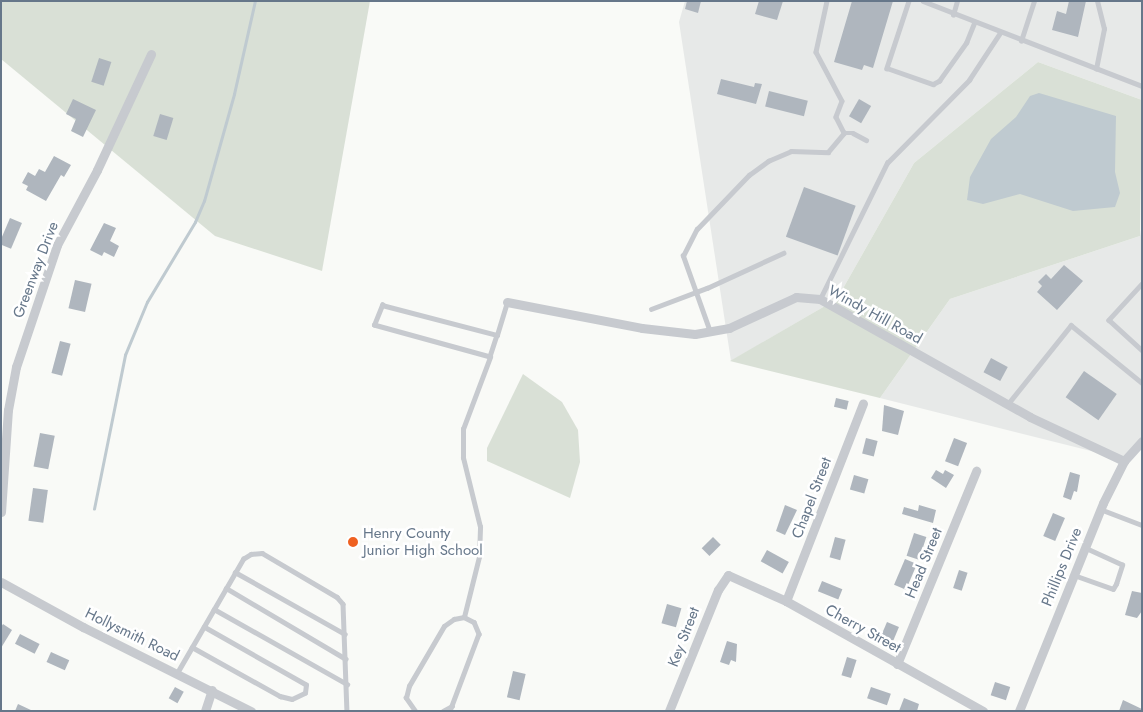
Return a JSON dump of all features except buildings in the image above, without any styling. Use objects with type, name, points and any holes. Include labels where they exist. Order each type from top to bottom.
[{"type":"street","name":"Greenway Drive","points":[[1,512],[8,410],[16,367],[57,245],[97,170],[151,54]]},
{"type":"street","name":"Windy Hill Road","points":[[507,302],[672,333],[710,332],[728,328],[796,297],[820,299],[1006,405],[1124,461]]},
{"type":"street","name":"Chapel Street","points":[[786,602],[863,404]]},
{"type":"street","name":"Phillips Drive","points":[[1019,711],[1100,509],[1124,461],[1142,440]]},
{"type":"street","name":"Head Street","points":[[897,664],[976,471]]},
{"type":"street","name":"Cherry Street","points":[[728,575],[786,602],[983,711]]},
{"type":"street","name":"Key Street","points":[[669,711],[718,590],[728,575]]},
{"type":"street","name":"Hollysmith Road","points":[[1,582],[83,627],[251,711]]},
{"type":"street","points":[[205,711],[212,690]]},
{"type":"lane","points":[[827,1],[816,52],[842,101],[836,117],[844,133]]},
{"type":"lane","points":[[909,1],[887,68],[933,84],[939,82],[966,43],[974,23]]},
{"type":"lane","points":[[923,1],[953,15],[1142,86]]},
{"type":"lane","points":[[953,15],[958,1]]},
{"type":"lane","points":[[1021,41],[1034,1]]},
{"type":"lane","points":[[1096,69],[1104,28],[1097,1]]},
{"type":"lane","points":[[820,299],[887,163],[969,80],[1000,33]]},
{"type":"lane","points":[[710,332],[694,292],[683,256],[697,229],[748,175],[768,161],[791,151],[828,152],[844,133],[853,133],[866,140]]},
{"type":"lane","points":[[651,308],[694,292],[783,253]]},
{"type":"lane","points":[[1142,284],[1109,320],[1142,350]]},
{"type":"lane","points":[[464,617],[479,557],[480,527],[463,458],[463,429],[490,357],[507,302]]},
{"type":"lane","points":[[490,357],[378,328],[374,325],[379,308],[382,305],[497,335]]},
{"type":"lane","points":[[1006,405],[1071,325],[1142,383]]},
{"type":"lane","points":[[1100,509],[1142,526]]},
{"type":"lane","points":[[1074,575],[1113,589],[1119,576],[1122,565],[1085,548]]},
{"type":"lane","points":[[178,673],[246,555],[262,553],[337,597],[344,608],[347,711]]},
{"type":"lane","points":[[236,572],[345,634]]},
{"type":"lane","points":[[226,588],[346,659]]},
{"type":"lane","points":[[214,609],[347,684]]},
{"type":"lane","points":[[415,711],[406,698],[409,686],[444,626],[454,618],[464,617],[474,622],[479,634],[451,708],[443,711]]},
{"type":"lane","points":[[192,647],[280,696],[292,699],[305,693],[306,686],[204,627]]},
{"type":"shaded area","points":[[1,1],[370,1],[322,271],[215,236],[1,59]]},
{"type":"shaded area","points":[[685,1],[1142,1],[1142,100],[1038,62],[914,163],[837,299],[731,361],[679,22]]},
{"type":"shaded area","points":[[1038,62],[1142,100],[1140,236],[950,299],[880,398],[730,361],[837,299],[914,163]]},
{"type":"shaded area","points":[[1039,93],[1116,116],[1115,172],[1120,193],[1115,207],[1073,211],[1020,194],[983,204],[967,200],[970,177],[991,139],[1016,117],[1030,96]]},
{"type":"shaded area","points":[[1142,223],[1142,440],[1127,460],[880,398],[950,299],[1140,236]]},
{"type":"shaded area","points":[[523,374],[562,402],[578,430],[580,462],[570,498],[487,461],[487,448]]},
{"type":"waterway","points":[[94,509],[125,355],[147,302],[195,222],[204,201],[234,94],[255,1]]},
{"type":"place","name":"Henry County Junior High School","points":[[353,542]]}]
